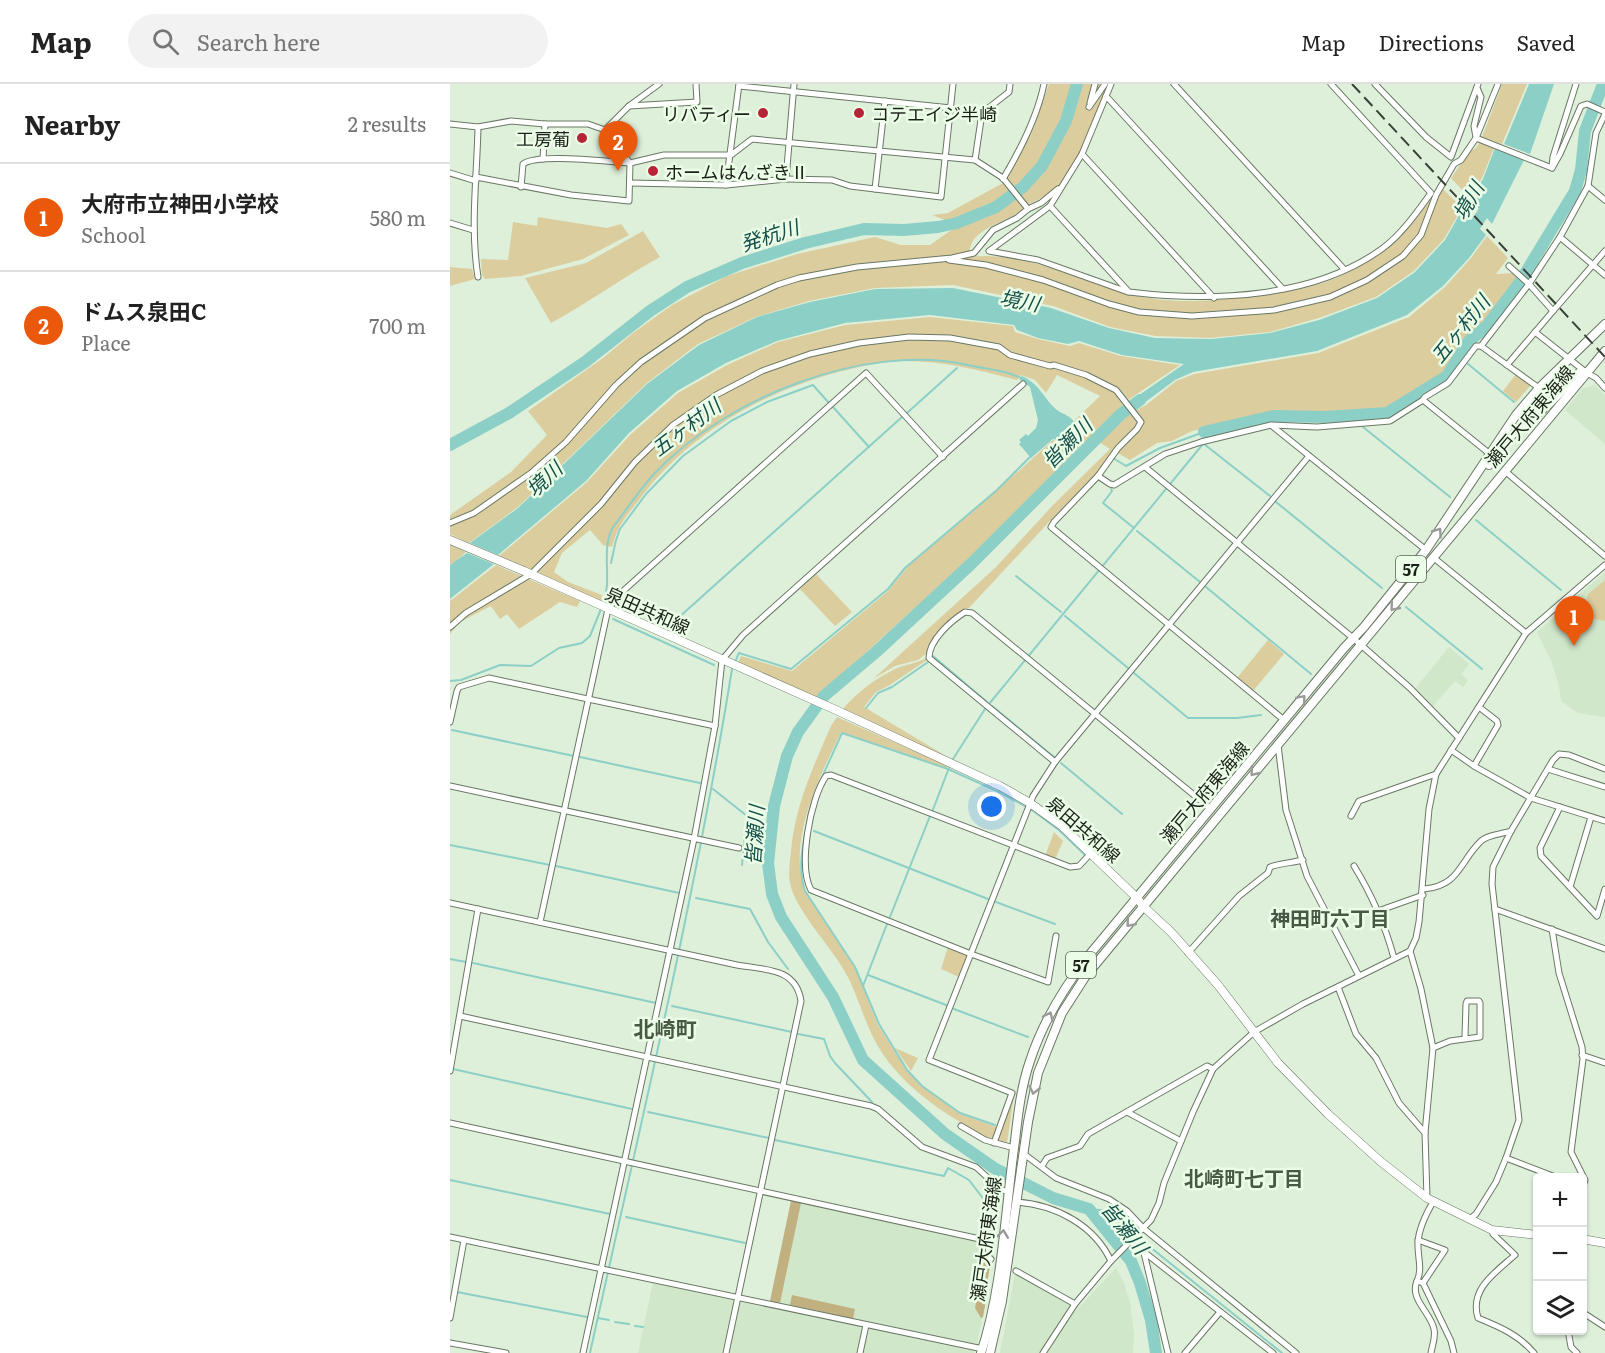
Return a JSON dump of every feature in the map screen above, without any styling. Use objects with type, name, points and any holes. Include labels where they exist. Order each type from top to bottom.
[{"type":"main road","name":"瀬戸大府東海線","points":[[985,1352],[998,1275],[1013,1150],[1024,1083],[1030,1061],[1050,1014],[1073,976],[1426,550],[1516,415],[1539,388],[1605,324]]},
{"type":"main road","name":"瀬戸大府東海線","points":[[985,1352],[1002,1301],[1038,1073],[1062,1013],[1085,977],[1605,351]]},
{"type":"main road","name":"57","points":[[1472,482],[1485,471],[1512,435],[1550,404],[1570,380],[1580,372],[1587,373]]},
{"type":"main road","name":"泉田共和線","points":[[450,540],[528,572],[836,710],[1000,786],[1030,803],[1062,826],[1171,932],[1218,985],[1278,1064],[1380,1161],[1430,1200],[1492,1230],[1533,1234]]},
{"type":"main road","points":[[1587,1240],[1605,1243]]},
{"type":"street","points":[[605,130],[629,106],[659,84]]},
{"type":"street","points":[[629,106],[697,102],[696,84]]},
{"type":"street","points":[[786,179],[794,84]]},
{"type":"street","points":[[630,183],[726,185],[786,179],[832,180],[850,186],[941,197],[953,84]]},
{"type":"street","points":[[975,160],[982,113],[1009,92],[1010,84]]},
{"type":"street","points":[[1003,179],[1019,153],[1033,121],[1044,84]]},
{"type":"street","points":[[1095,84],[1089,107],[1105,84]]},
{"type":"street","points":[[989,251],[1050,206],[1082,154],[1111,84]]},
{"type":"street","points":[[1174,84],[1344,269]]},
{"type":"street","points":[[1331,84],[1433,194]]},
{"type":"street","points":[[1375,84],[1426,138],[1451,157],[1454,164]]},
{"type":"street","points":[[450,524],[474,513],[531,473],[566,442],[616,385],[641,362],[705,318],[777,285],[799,278],[857,267],[941,259],[989,251],[1038,260],[1129,292],[1171,297],[1214,297],[1320,282],[1383,248],[1407,225],[1454,164],[1461,160],[1476,138],[1498,84]]},
{"type":"street","points":[[1552,168],[1553,157],[1576,84]]},
{"type":"street","points":[[726,185],[739,85],[951,108]]},
{"type":"street","points":[[1451,157],[1476,85]]},
{"type":"street","points":[[1476,85],[1481,97],[1474,126],[1476,138]]},
{"type":"street","points":[[1106,96],[1283,289]]},
{"type":"street","points":[[875,189],[885,101]]},
{"type":"street","points":[[1098,476],[1114,485],[1165,454],[1271,425],[1317,427],[1390,421],[1423,400],[1448,383],[1476,346],[1481,346],[1529,284],[1560,237],[1588,186],[1596,133],[1604,113],[1587,104],[1581,106],[1552,168]]},
{"type":"street","points":[[450,124],[478,127],[511,121],[588,124],[605,130],[630,163],[629,201],[633,207]]},
{"type":"street","points":[[543,159],[545,124]]},
{"type":"street","points":[[478,127],[473,230],[478,277]]},
{"type":"street","points":[[1476,138],[1552,168]]},
{"type":"street","points":[[521,187],[523,164],[526,161],[543,159],[630,163],[664,155],[731,155],[752,139],[975,160],[1003,179],[1027,208]]},
{"type":"street","points":[[1082,154],[1214,297]]},
{"type":"street","points":[[450,173],[572,195],[629,201]]},
{"type":"street","points":[[1588,186],[1605,200]]},
{"type":"street","points":[[974,253],[993,230],[1017,218],[1027,208],[1041,203],[1062,187]]},
{"type":"street","points":[[941,259],[986,265],[1043,279],[1108,304],[1139,312],[1192,316],[1274,310],[1330,297],[1367,280],[1402,256],[1421,235],[1433,194]]},
{"type":"street","points":[[1050,206],[1129,292]]},
{"type":"street","points":[[450,223],[473,230]]},
{"type":"street","points":[[1560,237],[1605,275]]},
{"type":"street","points":[[1507,365],[1605,251]]},
{"type":"street","points":[[1509,266],[1553,311]]},
{"type":"street","points":[[1535,332],[1596,378],[1605,388]]},
{"type":"street","points":[[450,627],[466,613],[528,572],[601,504],[635,462],[673,425],[716,395],[753,376],[810,354],[859,343],[909,337],[950,338],[999,347],[1010,355],[1086,375],[1116,390],[1141,422],[1098,476],[1051,527],[1284,720]]},
{"type":"street","points":[[1481,346],[1539,388]]},
{"type":"street","points":[[540,922],[607,608],[866,373],[943,457]]},
{"type":"street","points":[[583,1353],[606,1269],[626,1162],[696,839],[724,661],[743,635],[1023,384]]},
{"type":"street","points":[[1423,400],[1490,454]]},
{"type":"street","points":[[1271,425],[1426,550]]},
{"type":"street","points":[[994,1143],[1012,1093],[929,1060],[1030,803],[1055,762],[1309,456]]},
{"type":"street","points":[[1145,467],[1353,638],[1410,688],[1459,738]]},
{"type":"street","points":[[1505,471],[1605,556]]},
{"type":"street","points":[[1434,558],[1526,633]]},
{"type":"street","points":[[1460,1353],[1453,1350],[1420,1282],[1418,1240],[1430,1200],[1425,1133],[1433,1048],[1410,951],[1416,938],[1423,892],[1429,809],[1436,774],[1526,633],[1605,565]]},
{"type":"street","points":[[1055,762],[932,661],[929,654],[944,630],[959,616],[968,612],[1211,809]]},
{"type":"street","points":[[450,722],[459,687],[489,678],[715,726]]},
{"type":"street","points":[[1474,766],[1498,725],[1497,721],[1479,707]]},
{"type":"street","points":[[1278,744],[1286,810],[1307,876],[1359,976]]},
{"type":"street","points":[[1451,750],[1474,766],[1531,798],[1605,821]]},
{"type":"street","points":[[1470,1219],[1476,1214],[1496,1182],[1519,1120],[1492,884],[1493,867],[1511,831],[1553,760],[1559,754],[1569,755],[1605,769]]},
{"type":"street","points":[[1548,769],[1605,787]]},
{"type":"street","points":[[1351,816],[1359,801],[1436,774]]},
{"type":"street","points":[[1056,936],[1048,982],[811,890],[806,881],[804,858],[813,809],[823,781],[826,776],[831,775],[1012,846],[1075,868],[1091,853]]},
{"type":"street","points":[[450,786],[739,848]]},
{"type":"street","points":[[1560,807],[1539,852],[1597,916],[1605,889]]},
{"type":"street","points":[[1570,887],[1591,817]]},
{"type":"street","points":[[1378,911],[1446,883],[1457,875],[1481,840],[1511,831]]},
{"type":"street","points":[[1188,953],[1239,896],[1268,873],[1270,867],[1303,860]]},
{"type":"street","points":[[1354,866],[1369,890],[1394,958]]},
{"type":"street","points":[[450,903],[671,952],[785,974],[790,978],[801,1001],[726,1353]]},
{"type":"street","points":[[450,1071],[478,909]]},
{"type":"street","points":[[1495,909],[1605,949]]},
{"type":"street","points":[[1552,928],[1559,973],[1582,1047],[1571,1152],[1582,1173]]},
{"type":"street","points":[[1043,1353],[1075,1304],[1113,1259],[1151,1220],[1181,1141],[1213,1069],[1254,1032],[1410,951]]},
{"type":"street","points":[[1338,987],[1356,1034],[1376,1058],[1399,1103],[1425,1133]]},
{"type":"street","points":[[1433,1048],[1450,1041],[1480,1037],[1479,1001],[1467,1001],[1465,1038]]},
{"type":"street","points":[[460,1016],[872,1106],[922,1147],[976,1167],[1000,1189],[1008,1191]]},
{"type":"street","points":[[1582,1055],[1605,1063]]},
{"type":"street","points":[[1042,1166],[1047,1158],[1080,1146],[1088,1134],[1207,1066],[1213,1069]]},
{"type":"street","points":[[1127,1112],[1181,1141]]},
{"type":"street","points":[[450,1123],[989,1241],[988,1257],[991,1259]]},
{"type":"street","points":[[961,1126],[1013,1150]]},
{"type":"street","points":[[1024,1156],[1042,1166],[1056,1178],[1109,1199],[1127,1211],[1142,1229],[1296,1353]]},
{"type":"street","points":[[1506,1158],[1545,1173]]},
{"type":"street","points":[[1018,1198],[1049,1208],[1078,1222],[1096,1236],[1113,1259]]},
{"type":"street","points":[[1492,1230],[1493,1234],[1515,1255],[1482,1284],[1475,1309],[1478,1318],[1509,1331],[1525,1342],[1534,1353]]},
{"type":"street","points":[[450,1237],[985,1352]]},
{"type":"street","points":[[450,1318],[464,1240]]},
{"type":"street","points":[[1418,1240],[1445,1250],[1415,1291],[1435,1333],[1431,1353]]},
{"type":"street","points":[[1130,1241],[1273,1353]]},
{"type":"street","points":[[1144,1253],[1168,1353]]},
{"type":"street","points":[[1016,1271],[1075,1304]]},
{"type":"street","points":[[1185,1353],[1220,1312]]},
{"type":"street","points":[[1587,1315],[1605,1327]]},
{"type":"street","points":[[860,1353],[866,1325]]},
{"type":"street","points":[[1569,1335],[1571,1347],[1577,1353]]},
{"type":"street","points":[[450,1343],[506,1353]]},
{"type":"shaded area","points":[[1049,84],[1106,84],[1087,137],[1066,177],[1053,191],[1028,204],[1007,178],[1032,132]]},
{"type":"shaded area","points":[[1502,84],[1527,84],[1502,144],[1482,137]]},
{"type":"shaded area","points":[[1480,142],[1494,148],[1482,178],[1469,197],[1451,178],[1469,152]]},
{"type":"shaded area","points":[[1003,183],[1011,192],[980,209],[950,222],[932,215],[948,213]]},
{"type":"shaded area","points":[[1443,189],[1462,208],[1444,239],[1414,271],[1376,297],[1319,318],[1270,332],[1210,338],[1155,336],[1110,327],[1053,306],[953,285],[875,288],[809,301],[756,317],[698,344],[647,383],[518,507],[469,543],[450,534],[450,515],[511,472],[547,435],[528,411],[672,305],[727,276],[797,254],[875,237],[901,245],[930,245],[950,231],[993,213],[1016,199],[1023,209],[979,234],[973,241],[968,257],[989,256],[1029,262],[1140,297],[1199,301],[1243,297],[1319,284],[1351,271],[1392,242]]},
{"type":"shaded area","points":[[538,217],[607,228],[621,224],[629,235],[583,259],[521,276],[485,279],[482,275],[481,259],[508,260],[513,222],[537,226]]},
{"type":"shaded area","points":[[643,231],[660,257],[551,323],[525,278],[586,263]]},
{"type":"shaded area","points":[[1487,236],[1508,258],[1496,274],[1513,273],[1518,276],[1485,325],[1467,339],[1444,374],[1386,409],[1324,414],[1274,413],[1192,431],[1172,441],[1157,443],[1130,460],[1114,451],[1097,474],[969,608],[965,608],[942,629],[927,653],[918,660],[895,666],[873,679],[996,567],[1053,505],[1110,449],[1099,442],[1131,413],[1146,405],[1176,381],[1194,374],[1318,353],[1409,317],[1445,287]]},
{"type":"shaded area","points":[[450,267],[472,269],[475,279],[450,286]]},
{"type":"shaded area","points":[[930,317],[1013,326],[1015,332],[1038,339],[1070,346],[1079,343],[1121,356],[1180,365],[1128,400],[1121,391],[1116,395],[1123,405],[986,543],[815,699],[737,664],[741,656],[792,671],[888,591],[910,564],[1053,440],[1064,444],[1077,425],[1075,420],[1100,396],[1057,375],[1046,393],[1035,380],[1021,375],[1017,380],[974,369],[931,362],[893,362],[838,372],[781,392],[754,405],[703,436],[658,477],[639,500],[619,527],[612,547],[603,545],[590,530],[562,553],[554,572],[568,582],[602,595],[601,602],[499,556],[587,482],[630,435],[678,393],[727,365],[778,342],[845,325]]},
{"type":"shaded area","points":[[1516,374],[1531,385],[1516,402],[1503,391]]},
{"type":"shaded area","points":[[1594,384],[1605,395],[1605,444],[1565,410],[1583,388]]},
{"type":"shaded area","points":[[450,545],[466,552],[453,564],[450,564]]},
{"type":"shaded area","points":[[496,565],[580,601],[577,607],[560,602],[519,629],[507,614],[500,619],[491,606],[460,622],[450,634],[450,601]]},
{"type":"shaded area","points":[[1605,572],[1605,717],[1578,713],[1561,701],[1551,660],[1537,632]]},
{"type":"shaded area","points":[[816,574],[852,612],[835,626],[800,589]]},
{"type":"shaded area","points":[[1605,580],[1605,621],[1584,617],[1588,594]]},
{"type":"shaded area","points":[[1268,640],[1284,654],[1253,691],[1237,678]]},
{"type":"shaded area","points":[[1449,647],[1469,664],[1461,674],[1468,680],[1463,687],[1455,681],[1432,707],[1415,689]]},
{"type":"shaded area","points":[[926,658],[927,660],[876,692],[864,707],[951,759],[843,709],[880,677],[899,667]]},
{"type":"shaded area","points":[[837,717],[948,766],[946,768],[841,732],[815,789],[803,831],[800,872],[805,892],[855,968],[878,1025],[906,1070],[922,1086],[960,1114],[997,1127],[993,1137],[989,1138],[938,1108],[893,1068],[872,1035],[845,972],[793,894],[789,871],[796,818],[811,772]]},
{"type":"shaded area","points":[[1054,832],[1063,841],[1055,860],[1045,856]]},
{"type":"shaded area","points":[[948,947],[967,956],[959,977],[941,969]]},
{"type":"shaded area","points":[[895,1048],[918,1058],[911,1071]]},
{"type":"shaded area","points":[[1014,1096],[1007,1143],[998,1142],[997,1140]]},
{"type":"shaded area","points":[[791,1201],[984,1242],[985,1257],[991,1261],[977,1344],[770,1301]]},
{"type":"shaded area","points":[[791,1201],[801,1203],[780,1303],[770,1301]]},
{"type":"shaded area","points":[[985,1257],[991,1261],[985,1294],[987,1295],[981,1318],[975,1308]]},
{"type":"shaded area","points":[[1116,1268],[1130,1302],[1134,1335],[1133,1353],[1046,1353],[1069,1318]]},
{"type":"shaded area","points":[[1015,1274],[1070,1304],[1039,1353],[1000,1353]]},
{"type":"shaded area","points":[[653,1282],[734,1299],[722,1353],[638,1353]]},
{"type":"shaded area","points":[[792,1295],[855,1309],[853,1319],[790,1305]]},
{"type":"shaded area","points":[[741,1302],[860,1327],[862,1330],[857,1353],[729,1353]]},
{"type":"shaded area","points":[[869,1329],[974,1351],[974,1353],[862,1353]]},
{"type":"water","points":[[1529,84],[1554,84],[1530,154],[1504,144]]},
{"type":"water","points":[[1495,148],[1524,160],[1492,224],[1470,198],[1483,179]]},
{"type":"water","points":[[1462,210],[1486,235],[1469,258],[1443,286],[1407,315],[1317,351],[1193,372],[1175,380],[1136,409],[1129,402],[1184,364],[1122,355],[1079,341],[1068,344],[1038,338],[1017,330],[1014,325],[930,315],[845,323],[777,341],[726,363],[677,391],[629,433],[586,481],[498,555],[470,543],[518,508],[647,384],[699,345],[757,317],[810,302],[875,289],[953,288],[1051,308],[1109,328],[1155,338],[1211,339],[1270,333],[1319,320],[1377,298],[1415,272],[1445,240]]},
{"type":"water","points":[[1022,376],[1034,383],[1057,410],[1076,425],[1063,442],[1053,439],[1031,458],[1019,444],[1021,442],[1019,440],[1026,434],[1028,436],[1036,428],[1038,420],[1030,387],[1019,379]]},
{"type":"water","points":[[467,553],[494,564],[450,599],[450,565]]},
{"type":"waterway","name":"発杭川","points":[[450,445],[509,413],[585,362],[650,311],[687,287],[742,263],[805,243],[864,229],[904,230],[957,223],[996,207],[1023,187],[1042,166],[1066,121],[1077,84]]},
{"type":"waterway","name":"五ヶ村川","points":[[1204,432],[1274,416],[1325,417],[1387,413],[1447,376],[1469,341],[1486,327],[1520,282],[1575,191],[1581,170],[1585,131],[1603,84]]},
{"type":"waterway","name":"境川","points":[[1468,236],[1491,201]]},
{"type":"waterway","name":"五ヶ村川","points":[[1459,357],[1462,360]]},
{"type":"waterway","name":"五ヶ村川","points":[[603,604],[607,585],[607,545],[613,527],[655,473],[685,446],[719,421],[799,382],[842,369],[886,362],[928,360],[995,370],[1021,378]]},
{"type":"waterway","points":[[1468,364],[1514,402]]},
{"type":"waterway","points":[[907,413],[957,368]]},
{"type":"waterway","points":[[611,563],[620,529],[646,494],[683,456],[731,421],[767,402],[813,385],[829,403]]},
{"type":"waterway","name":"皆瀬川","points":[[1140,400],[1121,414],[971,564],[876,652],[824,696],[798,732],[787,756],[774,806],[768,863],[772,894],[781,917],[833,997],[863,1060],[945,1134],[994,1168],[1053,1198],[1089,1209],[1131,1261],[1151,1320],[1156,1353]]},
{"type":"waterway","points":[[833,407],[869,447]]},
{"type":"waterway","name":"五ヶ村川","points":[[1362,420],[1363,414]]},
{"type":"waterway","points":[[667,628],[902,417]]},
{"type":"waterway","points":[[1363,427],[1450,497]]},
{"type":"waterway","points":[[989,704],[1203,444],[1204,432],[1160,448],[1126,466],[1113,458]]},
{"type":"waterway","points":[[1204,444],[1270,496]]},
{"type":"waterway","points":[[590,1353],[684,927],[732,669],[739,653],[791,669],[888,589],[905,568],[997,490],[1031,456]]},
{"type":"waterway","points":[[1111,489],[1112,491],[1103,503],[1134,528]]},
{"type":"waterway","points":[[1276,502],[1382,588]]},
{"type":"waterway","points":[[1476,520],[1561,590]]},
{"type":"waterway","points":[[1137,531],[1200,582]]},
{"type":"waterway","points":[[1016,576],[1061,612]]},
{"type":"waterway","points":[[1206,587],[1311,674]]},
{"type":"waterway","points":[[1406,607],[1482,669]]},
{"type":"waterway","name":"五ヶ村川","points":[[450,681],[461,680],[500,665],[531,666],[559,648],[582,643],[590,636],[601,609]]},
{"type":"waterway","points":[[1065,616],[1128,668]]},
{"type":"waterway","points":[[613,619],[714,665]]},
{"type":"waterway","points":[[933,656],[987,702]]},
{"type":"waterway","points":[[866,708],[878,693],[892,687],[928,662]]},
{"type":"waterway","points":[[1134,673],[1188,718],[1237,718],[1261,715]]},
{"type":"waterway","points":[[992,706],[1054,757]]},
{"type":"waterway","points":[[953,759],[985,709]]},
{"type":"waterway","points":[[452,730],[574,756]]},
{"type":"waterway","points":[[818,786],[842,733],[948,769],[1025,806]]},
{"type":"waterway","points":[[580,757],[700,783]]},
{"type":"waterway","points":[[1061,763],[1122,814]]},
{"type":"waterway","points":[[932,812],[949,768]]},
{"type":"waterway","points":[[713,789],[747,816],[742,865]]},
{"type":"waterway","points":[[808,817],[813,799]]},
{"type":"waterway","points":[[1032,810],[1060,831],[1085,855]]},
{"type":"waterway","points":[[890,917],[930,816]]},
{"type":"waterway","points":[[806,828],[801,868],[805,891],[855,967],[879,1024],[907,1070],[922,1086],[960,1113],[995,1125]]},
{"type":"waterway","points":[[814,831],[988,899]]},
{"type":"waterway","points":[[450,845],[550,865]]},
{"type":"waterway","points":[[556,866],[679,893]]},
{"type":"waterway","points":[[696,898],[750,909],[768,942],[788,969]]},
{"type":"waterway","points":[[996,902],[1055,924]]},
{"type":"waterway","points":[[863,986],[887,924]]},
{"type":"waterway","points":[[450,959],[466,962]]},
{"type":"waterway","points":[[473,963],[656,1003]]},
{"type":"waterway","points":[[868,975],[946,1005]]},
{"type":"waterway","points":[[672,1006],[792,1032]]},
{"type":"waterway","points":[[954,1009],[1028,1037]]},
{"type":"waterway","points":[[798,1034],[824,1039],[835,1063],[872,1102]]},
{"type":"waterway","points":[[453,1069],[632,1109]]},
{"type":"waterway","points":[[648,1112],[769,1138]]},
{"type":"waterway","points":[[775,1140],[944,1176],[948,1168],[969,1180],[988,1205],[996,1208]]},
{"type":"waterway","points":[[450,1180],[610,1214]]},
{"type":"waterway","points":[[1089,1209],[1110,1211],[1150,1247],[1282,1353]]},
{"type":"waterway","points":[[626,1217],[745,1243]]},
{"type":"waterway","points":[[457,1292],[587,1317]]},
{"type":"waterway","points":[[598,1318],[609,1320]]},
{"type":"waterway","points":[[615,1322],[629,1324]]},
{"type":"waterway","points":[[635,1326],[643,1327]]},
{"type":"railway","points":[[1352,84],[1605,357]]},
{"type":"place","name":"リバティー","points":[[763,113]]},
{"type":"place","name":"コテエイジ半崎","points":[[859,113]]},
{"type":"place","name":"工房葡","points":[[582,138]]},
{"type":"place","name":"ドムス泉田C","points":[[618,171]]},
{"type":"place","name":"ホームはんざきⅡ","points":[[653,171]]},
{"type":"place","name":"大府市立神田小学校","points":[[1574,646]]},
{"type":"district","name":"神田町六丁目","points":[[1330,917]]},
{"type":"district","name":"北崎町","points":[[665,1027]]},
{"type":"district","name":"北崎町七丁目","points":[[1244,1177]]}]
